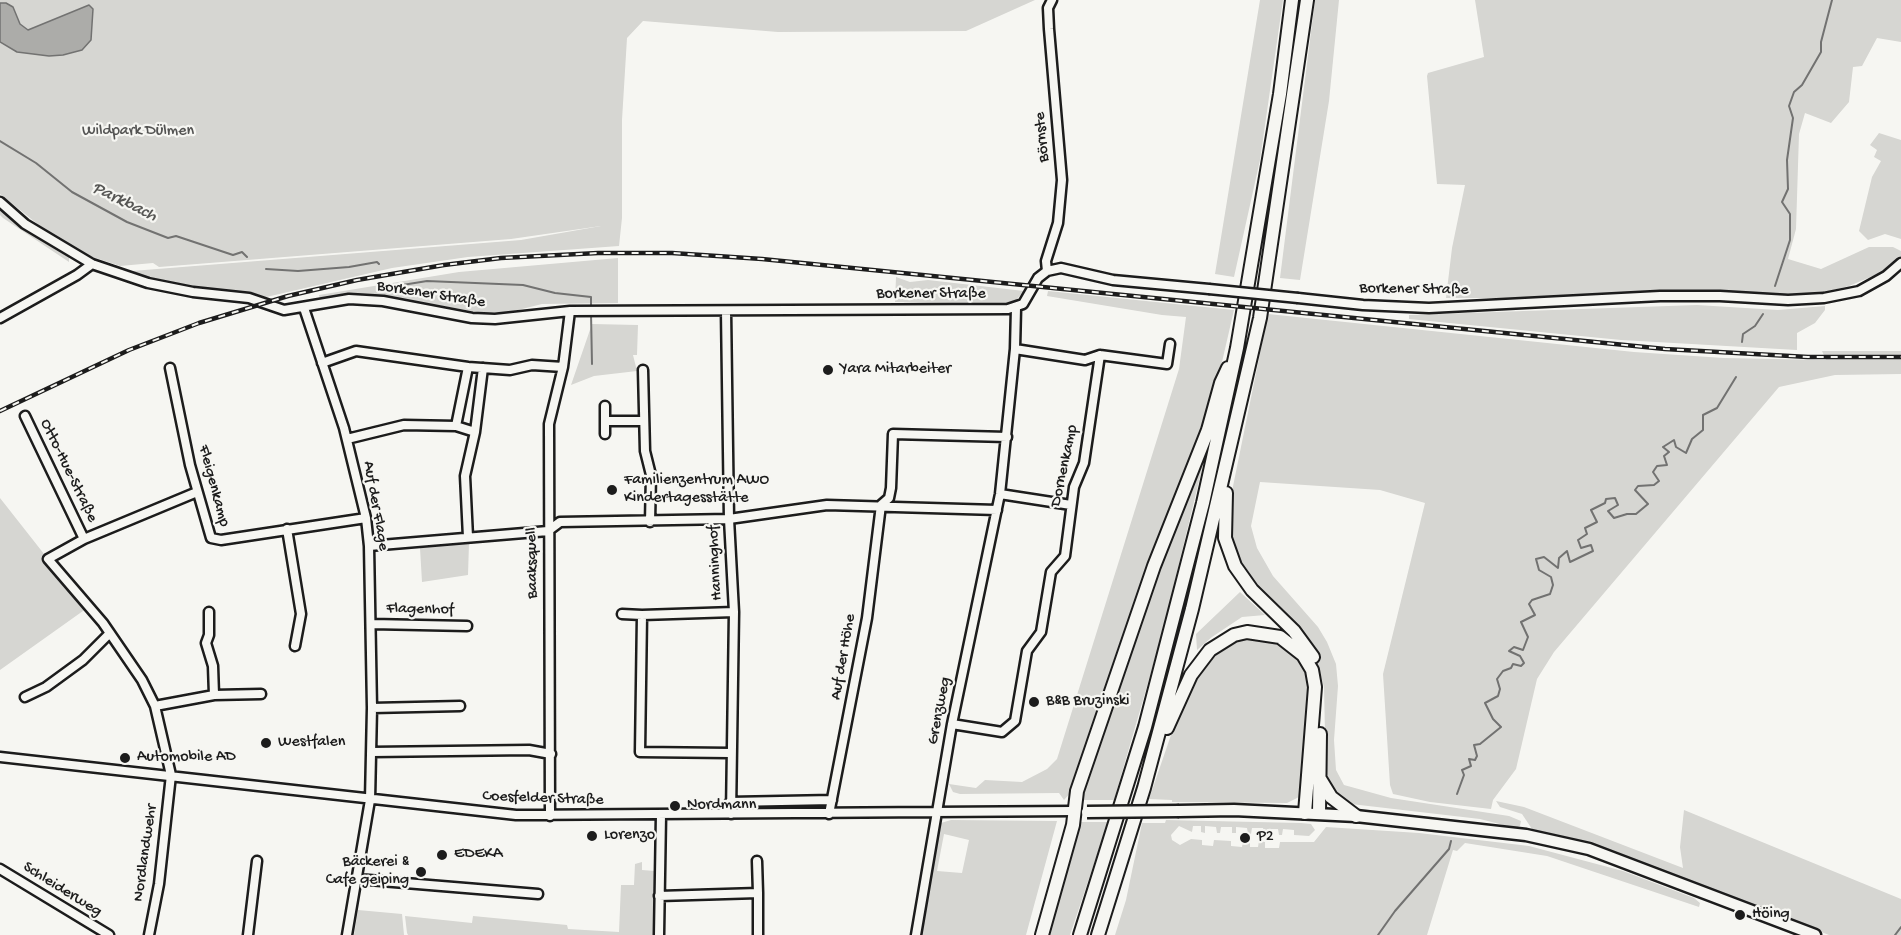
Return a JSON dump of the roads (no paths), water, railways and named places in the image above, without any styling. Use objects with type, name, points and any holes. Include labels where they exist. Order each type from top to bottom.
[{"type":"highway","points":[[1080,935],[1166,652],[1206,492],[1237,348],[1280,94],[1292,0]]},
{"type":"highway","points":[[1098,935],[1144,788],[1192,609],[1260,318],[1307,0]]},
{"type":"highway","points":[[1042,935],[1068,847],[1081,780],[1154,566],[1209,430],[1221,383],[1237,348]]},
{"type":"highway","points":[[1231,443],[1225,508],[1225,538],[1235,566],[1252,590],[1294,631],[1311,653],[1317,668],[1321,689],[1318,813]]},
{"type":"highway","points":[[1144,788],[1172,715],[1200,662],[1210,650],[1234,635],[1262,632],[1280,637],[1295,647],[1312,670],[1315,711],[1305,813]]},
{"type":"highway","points":[[1320,779],[1331,797],[1356,816]]},
{"type":"main road","name":"Coesfelder Straße","points":[[1073,812],[1318,813],[1489,829],[1589,849],[1815,935]]},
{"type":"street","name":"Börnste","points":[[1047,271],[1046,261],[1058,223],[1062,180],[1049,29],[1048,8],[1052,0]]},
{"type":"street","name":"Borkener Straße","points":[[0,202],[25,224],[92,264],[148,283],[193,292],[249,298],[284,310],[349,299],[383,301],[486,319],[570,311],[1016,308]]},
{"type":"street","name":"Borkener Straße","points":[[1047,271],[1061,268],[1113,280],[1384,307],[1428,308],[1660,296],[1720,296],[1788,300],[1824,298],[1868,286],[1901,263]]},
{"type":"street","points":[[0,318],[92,264]]},
{"type":"street","points":[[1016,308],[1030,296],[1038,278],[1047,271]]},
{"type":"street","name":"Auf der Flage","points":[[304,308],[347,439],[366,518],[369,546],[372,624],[370,800],[347,935]]},
{"type":"street","name":"Grenzweg","points":[[916,935],[952,724],[1000,494],[1015,349],[1016,308]]},
{"type":"street","name":"Baaksquell","points":[[550,816],[549,424],[563,367],[570,311]]},
{"type":"street","name":"Hanninghof","points":[[726,311],[729,519],[734,612],[730,753],[731,814]]},
{"type":"street","points":[[1015,349],[1085,360],[1100,355],[1167,364],[1170,344]]},
{"type":"street","points":[[322,363],[356,351],[468,367],[510,370],[532,365],[563,367]]},
{"type":"street","name":"Dornenkamp","points":[[952,724],[1002,732],[1015,721],[1027,651],[1041,632],[1051,572],[1065,556],[1074,487],[1084,463],[1100,355]]},
{"type":"street","points":[[456,426],[468,367]]},
{"type":"street","name":"Fleigenkamp","points":[[170,368],[196,492],[214,539],[366,518]]},
{"type":"street","points":[[468,537],[465,476],[475,432],[483,368]]},
{"type":"street","points":[[643,370],[645,451],[651,475],[650,522]]},
{"type":"street","points":[[605,406],[605,434]]},
{"type":"street","name":"Otto-Hue-Straße","points":[[25,416],[84,539]]},
{"type":"street","points":[[605,421],[644,421]]},
{"type":"street","points":[[347,439],[404,425],[456,426],[475,432]]},
{"type":"street","name":"Auf der Höhe","points":[[829,814],[867,618],[881,505],[889,498],[891,488],[893,434],[1007,437]]},
{"type":"street","name":"Otto-Hue-Straße","points":[[48,559],[84,539],[196,492]]},
{"type":"street","points":[[1000,494],[1071,505]]},
{"type":"street","points":[[369,546],[548,531],[561,522],[729,519],[827,505],[997,510]]},
{"type":"street","points":[[287,529],[301,614],[295,646]]},
{"type":"street","name":"Nordlandwehr","points":[[48,559],[84,598],[110,633],[142,680],[155,706],[171,775],[159,884],[149,935]]},
{"type":"street","points":[[209,612],[209,635],[206,643],[213,666],[214,695]]},
{"type":"street","points":[[622,614],[734,612]]},
{"type":"street","points":[[642,615],[640,752],[730,753]]},
{"type":"street","name":"Flagenhof","points":[[372,624],[467,626]]},
{"type":"street","points":[[25,698],[83,660],[110,633]]},
{"type":"street","points":[[155,706],[214,695],[261,694]]},
{"type":"street","points":[[372,708],[460,706]]},
{"type":"street","points":[[372,752],[529,750],[551,754]]},
{"type":"street","name":"Coesfelder Straße","points":[[0,757],[171,775],[482,813],[550,816],[1073,812]]},
{"type":"street","points":[[730,802],[832,800]]},
{"type":"street","points":[[659,935],[661,815]]},
{"type":"street","points":[[248,935],[257,861]]},
{"type":"street","points":[[757,861],[758,935]]},
{"type":"street","name":"Schleiderweg","points":[[0,869],[98,933],[110,935]]},
{"type":"street","points":[[357,879],[538,894]]},
{"type":"street","points":[[659,896],[758,892]]},
{"type":"waterway","points":[[1775,286],[1790,240],[1790,214],[1782,202],[1788,189],[1787,160],[1793,118],[1789,106],[1794,92],[1802,85],[1821,52],[1821,42],[1832,0]]},
{"type":"waterway","name":"Parkbach","points":[[0,141],[36,163],[72,192],[127,222],[168,238],[176,236],[233,255],[242,252],[247,257]]},
{"type":"waterway","points":[[266,269],[298,271],[377,262],[379,264]]},
{"type":"waterway","name":"Parkbach","points":[[384,288],[427,281],[523,285],[555,293],[591,297],[591,308]]},
{"type":"waterway","name":"Parkbach","points":[[591,313],[592,364]]},
{"type":"waterway","points":[[1742,342],[1743,334],[1755,326],[1763,314]]},
{"type":"waterway","points":[[1457,794],[1464,775],[1462,770],[1471,766],[1469,759],[1475,760],[1477,756],[1474,745],[1480,744],[1501,727],[1493,719],[1485,703],[1498,696],[1500,689],[1497,679],[1503,671],[1511,668],[1513,664],[1521,666],[1524,663],[1520,656],[1509,651],[1514,647],[1523,650],[1528,637],[1521,622],[1535,615],[1529,604],[1532,600],[1550,594],[1553,585],[1551,577],[1539,570],[1536,559],[1544,557],[1558,568],[1559,558],[1567,551],[1570,562],[1593,551],[1591,545],[1581,548],[1578,540],[1587,534],[1585,528],[1597,522],[1591,510],[1605,503],[1606,499],[1615,498],[1618,505],[1608,511],[1614,518],[1636,514],[1648,504],[1635,490],[1638,486],[1654,485],[1659,481],[1653,472],[1657,466],[1667,465],[1664,456],[1669,452],[1663,447],[1674,440],[1676,447],[1686,453],[1692,439],[1703,430],[1703,415],[1717,408],[1736,377]]},
{"type":"waterway","points":[[1378,935],[1395,911],[1449,849],[1451,841]]},
{"type":"waterway","points":[[1895,935],[1901,927]]},
{"type":"railway","points":[[0,411],[129,350],[199,323],[288,296],[357,280],[444,265],[501,258],[598,253],[672,253],[762,259],[1665,349],[1808,357],[1901,357]]},
{"type":"place","name":"Yara Mitarbeiter","points":[[828,370]]},
{"type":"place","name":"Familienzentrum AWO Kindertagesstätte","points":[[612,490]]},
{"type":"place","name":"B&B Bruzinski","points":[[1034,702]]},
{"type":"place","name":"Westfalen","points":[[266,743]]},
{"type":"place","name":"Automobile AD","points":[[125,758]]},
{"type":"place","name":"Nordmann","points":[[675,806]]},
{"type":"place","name":"Lorenzo","points":[[592,836]]},
{"type":"place","name":"P2","points":[[1245,838]]},
{"type":"place","name":"EDEKA","points":[[442,855]]},
{"type":"place","name":"Bäckerei & Cafe geiping","points":[[421,872]]},
{"type":"place","name":"Höing","points":[[1740,915]]},
{"type":"park label","name":"Wildpark Dülmen","points":[[138,132]]}]
